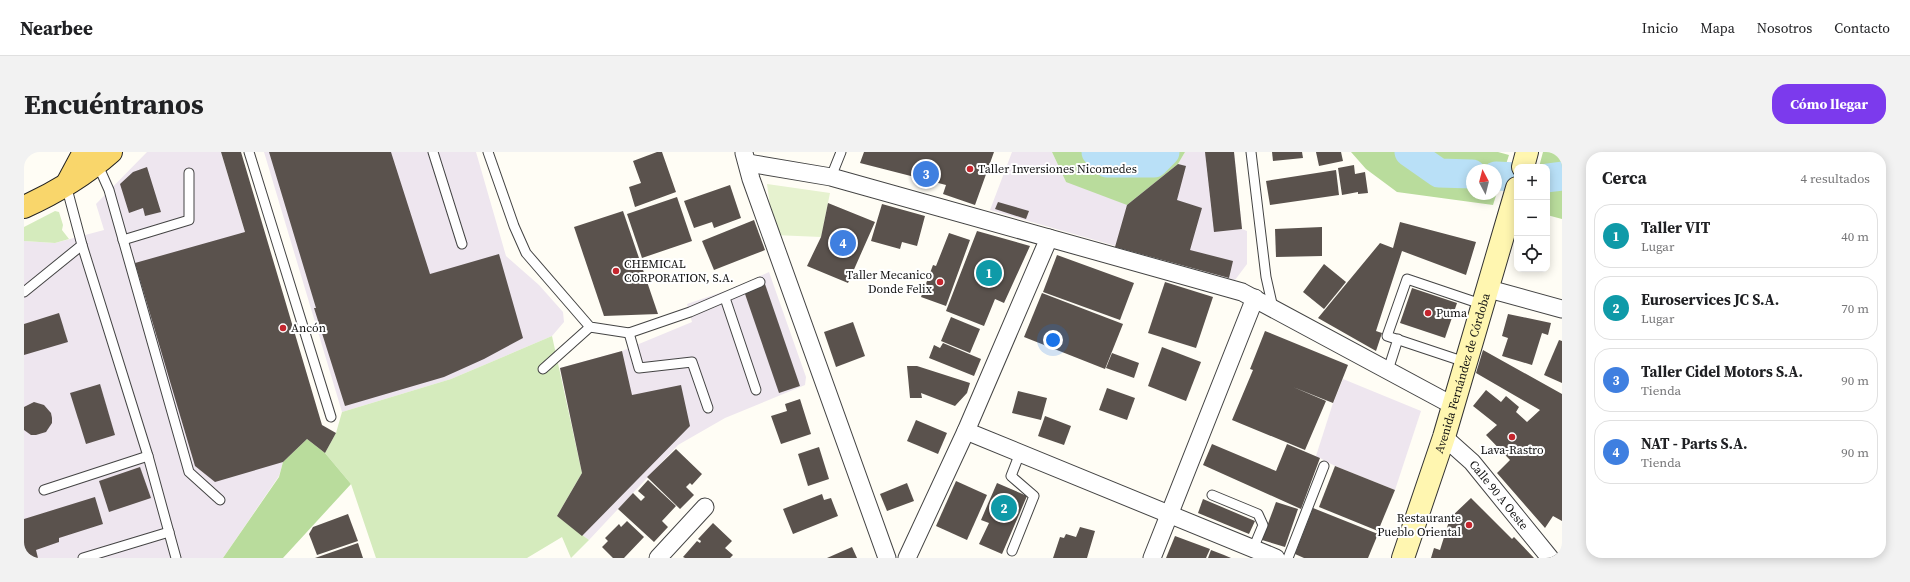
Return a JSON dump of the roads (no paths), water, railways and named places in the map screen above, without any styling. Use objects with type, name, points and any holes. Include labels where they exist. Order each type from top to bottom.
[{"type":"main road","points":[[1524,164],[1527,152]]},
{"type":"main road","points":[[24,207],[66,185],[97,156]]},
{"type":"main road","name":"Avenida Fernández de Córdoba","points":[[1403,558],[1444,437],[1452,405],[1486,297],[1514,199]]},
{"type":"street","points":[[887,558],[751,179],[746,157],[831,177],[1242,292],[1452,405]]},
{"type":"street","points":[[907,558],[966,431],[1048,238]]},
{"type":"street","points":[[1486,297],[1562,309]]},
{"type":"street","points":[[1152,558],[1255,298]]},
{"type":"street","points":[[966,431],[1276,558]]},
{"type":"street","name":"Calle 90 A Oeste","points":[[1444,437],[1472,462],[1550,558]]},
{"type":"street","points":[[658,558],[705,507]]},
{"type":"lane","points":[[249,152],[331,417]]},
{"type":"lane","points":[[433,152],[462,244]]},
{"type":"lane","points":[[488,152],[514,226],[526,253],[590,327],[629,333],[690,312],[760,282]]},
{"type":"lane","points":[[831,177],[841,152]]},
{"type":"lane","points":[[1251,152],[1266,276],[1273,308]]},
{"type":"lane","points":[[97,156],[109,190],[189,472],[220,500]]},
{"type":"lane","points":[[123,240],[189,220],[189,173]]},
{"type":"lane","points":[[66,185],[82,245],[148,456],[176,558]]},
{"type":"lane","points":[[24,292],[82,245]]},
{"type":"lane","points":[[1465,362],[1387,336],[1407,279],[1486,297]]},
{"type":"lane","points":[[725,298],[756,390]]},
{"type":"lane","points":[[543,369],[590,327]]},
{"type":"lane","points":[[629,333],[639,368],[692,362],[708,408]]},
{"type":"lane","points":[[1388,370],[1398,339]]},
{"type":"lane","points":[[1012,551],[1034,496],[1011,476],[1020,453]]},
{"type":"lane","points":[[44,490],[148,456]]},
{"type":"lane","points":[[1288,558],[1324,466]]},
{"type":"lane","points":[[1212,495],[1258,514],[1263,524],[1253,549]]},
{"type":"lane","points":[[83,558],[169,532]]},
{"type":"waterway","points":[[1096,152],[1107,163],[1154,163],[1165,152]]},
{"type":"waterway","points":[[1409,152],[1439,173],[1466,174]]},
{"type":"waterway","points":[[1502,176],[1514,177]]},
{"type":"waterway","points":[[1550,178],[1562,176]]},
{"type":"railway","points":[[24,155],[27,152]]},
{"type":"place","name":"Taller Inversiones Nicomedes","points":[[970,169]]},
{"type":"place","name":"Taller Cidel Motors S.A.","points":[[926,174]]},
{"type":"place","name":"NAT - Parts S.A.","points":[[843,243]]},
{"type":"place","name":"CHEMICAL CORPORATION, S.A.","points":[[616,271]]},
{"type":"place","name":"Taller VIT","points":[[989,273]]},
{"type":"place","name":"Taller Mecanico Donde Felix","points":[[940,282]]},
{"type":"place","name":"Puma","points":[[1428,313]]},
{"type":"place","name":"Ancón","points":[[283,328]]},
{"type":"place","name":"Lava-Rastro","points":[[1512,437]]},
{"type":"place","name":"Euroservices JC S.A.","points":[[1004,508]]},
{"type":"place","name":"Restaurante Pueblo Oriental","points":[[1469,525]]}]
